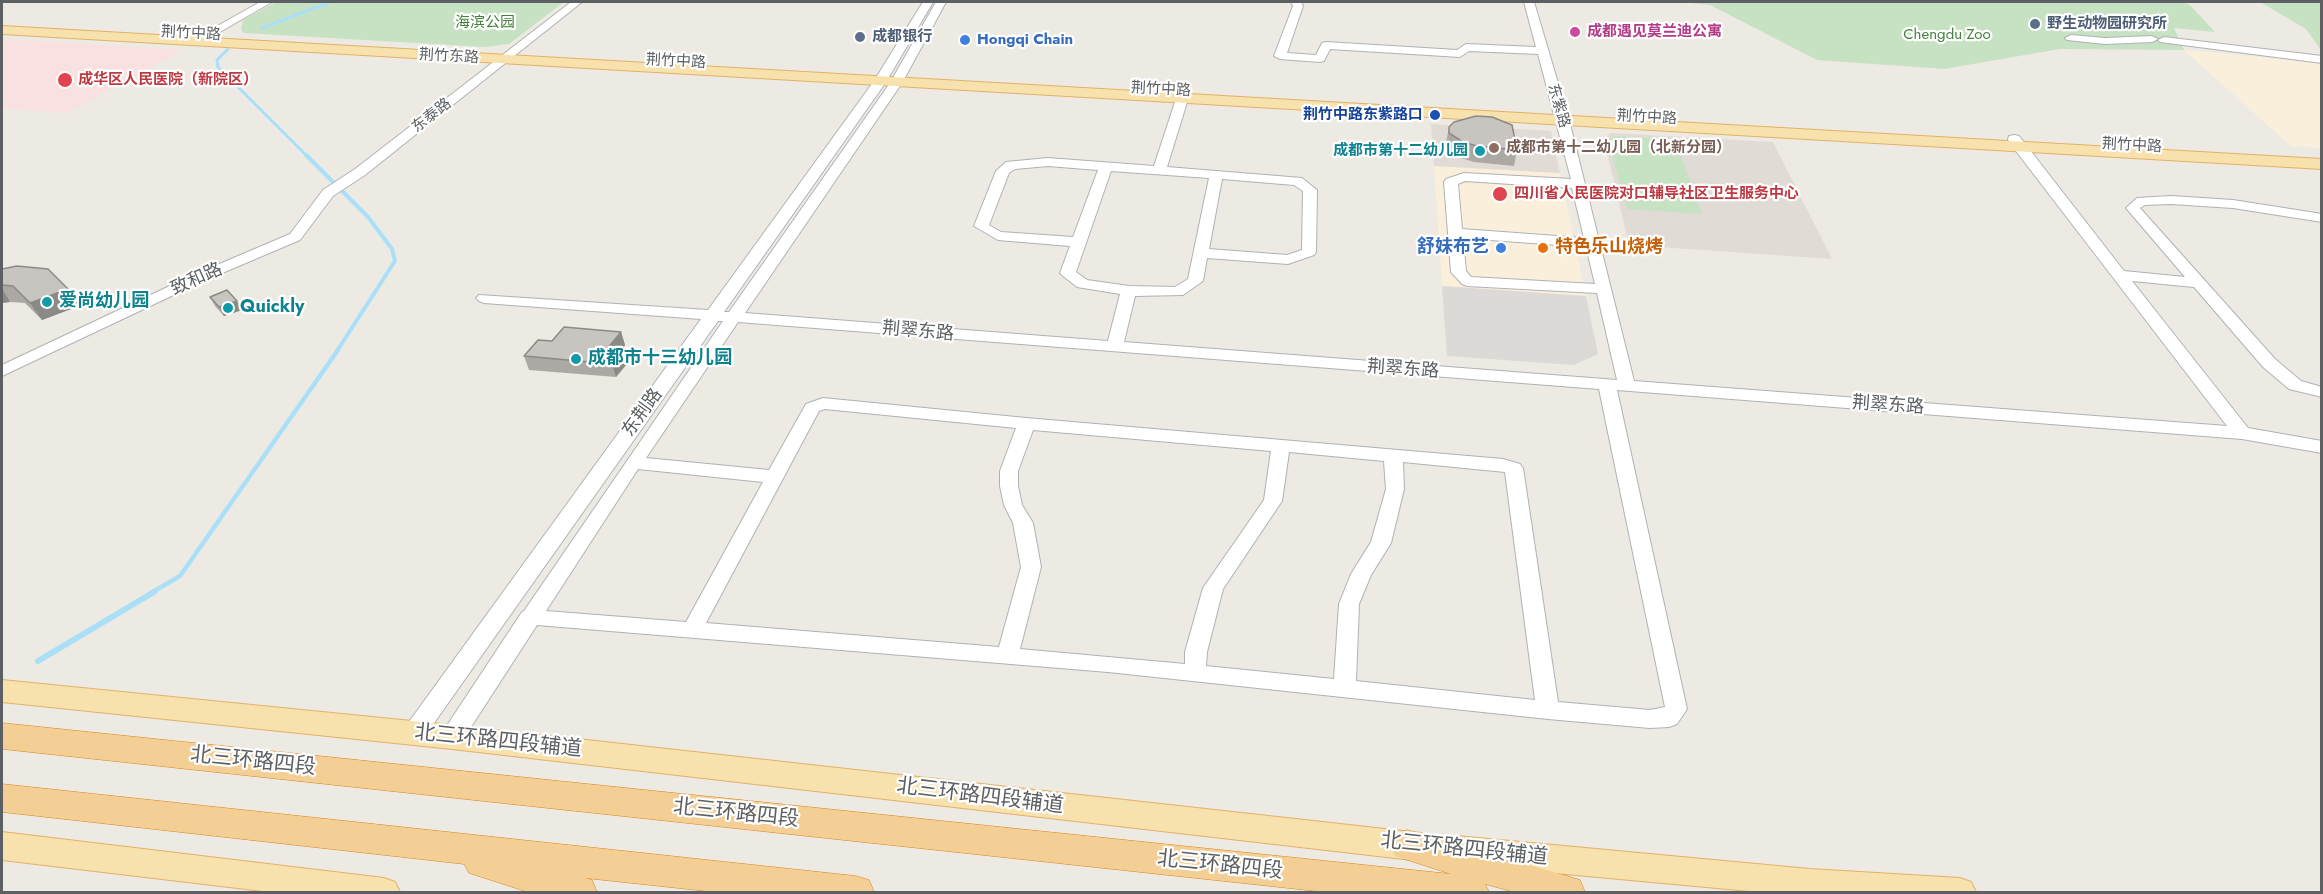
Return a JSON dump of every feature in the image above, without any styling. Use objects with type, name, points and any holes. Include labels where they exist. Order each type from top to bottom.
[{"type":"highway","name":"北三环路四段","points":[[2,736],[1471,892]]},
{"type":"highway","points":[[2,798],[856,892]]},
{"type":"highway","points":[[423,844],[579,892]]},
{"type":"highway","points":[[1407,845],[1567,892]]},
{"type":"main road","name":"荆竹中路","points":[[2,23],[201,39]]},
{"type":"main road","name":"荆竹东路","points":[[2,30],[201,39],[890,79]]},
{"type":"main road","name":"荆竹中路","points":[[890,79],[1182,99],[1562,117]]},
{"type":"main road","name":"荆竹中路","points":[[890,79],[2017,143],[2322,157]]},
{"type":"main road","name":"荆竹中路","points":[[2017,143],[2322,164]]},
{"type":"main road","name":"北三环路四段辅道","points":[[2,691],[414,732],[1407,845],[1810,883],[1960,892]]},
{"type":"main road","points":[[2,846],[384,892]]},
{"type":"street","points":[[201,39],[267,2]]},
{"type":"street","name":"东泰路","points":[[295,237],[328,193],[577,2]]},
{"type":"street","name":"东荆路","points":[[414,732],[713,316],[890,79],[928,2]]},
{"type":"street","name":"东荆路","points":[[452,737],[529,617],[941,2]]},
{"type":"street","points":[[1296,2],[1298,6],[1280,56],[1320,59],[1326,45],[1460,54],[1466,47],[1542,51]]},
{"type":"street","name":"东紫路","points":[[529,617],[1007,656],[1345,687],[1548,710],[1650,719],[1669,718],[1676,709],[1617,386],[1594,243],[1562,117],[1528,2]]},
{"type":"street","points":[[2070,38],[2158,39],[2322,60]]},
{"type":"street","points":[[1159,171],[1182,99]]},
{"type":"street","points":[[2017,143],[2242,433]]},
{"type":"street","points":[[1077,242],[998,236],[981,226],[1003,171],[1011,165],[1048,162],[1297,181],[1306,184],[1310,190],[1309,252],[1288,260],[1201,253]]},
{"type":"street","points":[[1106,166],[1077,242],[1068,273],[1082,284],[1129,291],[1178,292],[1195,281],[1216,175]]},
{"type":"street","points":[[1579,184],[1464,177],[1451,182],[1459,272],[1467,280],[1603,289]]},
{"type":"street","points":[[2322,218],[2233,204],[2171,200],[2142,201],[2133,208],[2282,376],[2295,385],[2322,392]]},
{"type":"street","points":[[1455,233],[1594,243]]},
{"type":"street","name":"致和路","points":[[2,371],[196,279],[295,237]]},
{"type":"street","points":[[2119,275],[2201,283]]},
{"type":"street","points":[[1114,348],[1129,291]]},
{"type":"street","name":"荆翠东路","points":[[484,298],[2242,433],[2322,447]]},
{"type":"street","points":[[692,630],[812,408],[823,403],[1026,424],[1503,465],[1515,468],[1548,710]]},
{"type":"street","points":[[1007,656],[1031,567],[1023,523],[1013,505],[1009,486],[1009,471],[1026,424]]},
{"type":"street","points":[[1195,673],[1196,652],[1213,588],[1273,501],[1280,446]]},
{"type":"street","points":[[1345,687],[1348,604],[1360,574],[1381,543],[1395,489],[1394,456]]},
{"type":"street","points":[[633,463],[774,477]]},
{"type":"shaded area","name":"成华区人民医院（新院区）","points":[[2,39],[183,50],[66,113],[2,109]]},
{"type":"shaded area","points":[[2184,50],[2321,63],[2321,148],[2291,146]]},
{"type":"shaded area","name":"成都市第十二幼儿园（北新分园）","points":[[1431,124],[1551,131],[1560,173],[1434,166]]},
{"type":"shaded area","points":[[1610,133],[1773,142],[1832,259],[1629,245],[1604,140]]},
{"type":"shaded area","points":[[1434,166],[1560,173],[1586,296],[1442,286]]},
{"type":"shaded area","points":[[1442,286],[1586,296],[1598,354],[1574,365],[1447,356]]},
{"type":"green space","name":"海滨公园","points":[[276,2],[564,2],[509,44],[484,47],[244,33],[241,30],[243,20]]},
{"type":"green space","name":"Chengdu Zoo","points":[[1680,2],[2183,2],[2190,5],[2215,32],[2174,28],[2184,50],[2060,49],[1944,69],[1817,60],[1710,5]]},
{"type":"green space","points":[[2260,2],[2321,2],[2321,50],[2306,29]]},
{"type":"green space","points":[[1614,136],[1675,140],[1702,214],[1627,209],[1608,141]]},
{"type":"building","points":[[1476,116],[1492,117],[1512,125],[1517,150],[1477,146],[1463,142],[1449,133],[1449,127],[1454,122]]},
{"type":"building","points":[[17,266],[48,269],[68,289],[30,303],[13,286],[2,285],[2,269]]},
{"type":"building","points":[[227,290],[237,301],[219,307],[210,297]]},
{"type":"building","points":[[564,327],[621,332],[606,350],[621,351],[612,364],[524,356],[538,340],[552,341]]},
{"type":"waterway","points":[[262,28],[330,2]]},
{"type":"waterway","points":[[228,49],[217,60],[218,67],[368,217],[392,249],[395,261],[337,351]]},
{"type":"waterway","points":[[151,593],[180,576],[338,350]]},
{"type":"waterway","points":[[38,661],[154,592]]},
{"type":"place","name":"野生动物园研究所","points":[[2035,24]]},
{"type":"place","name":"成都遇见莫兰迪公寓","points":[[1575,32]]},
{"type":"place","name":"成都银行","points":[[860,37]]},
{"type":"place","name":"Hongqi Chain","points":[[965,40]]},
{"type":"place","name":"成华区人民医院（新院区）","points":[[65,80]]},
{"type":"place","name":"荆竹中路东紫路口","points":[[1435,115]]},
{"type":"place","name":"成都市第十二幼儿园（北新分园）","points":[[1494,148]]},
{"type":"place","name":"成都市第十二幼儿园","points":[[1480,151]]},
{"type":"place","name":"四川省人民医院对口辅导社区卫生服务中心","points":[[1500,194]]},
{"type":"place","name":"舒妹布艺","points":[[1501,248]]},
{"type":"place","name":"特色乐山烧烤","points":[[1543,248]]},
{"type":"place","name":"爱尚幼儿园","points":[[47,302]]},
{"type":"place","name":"Quickly","points":[[228,308]]},
{"type":"place","name":"成都市十三幼儿园","points":[[576,359]]}]
